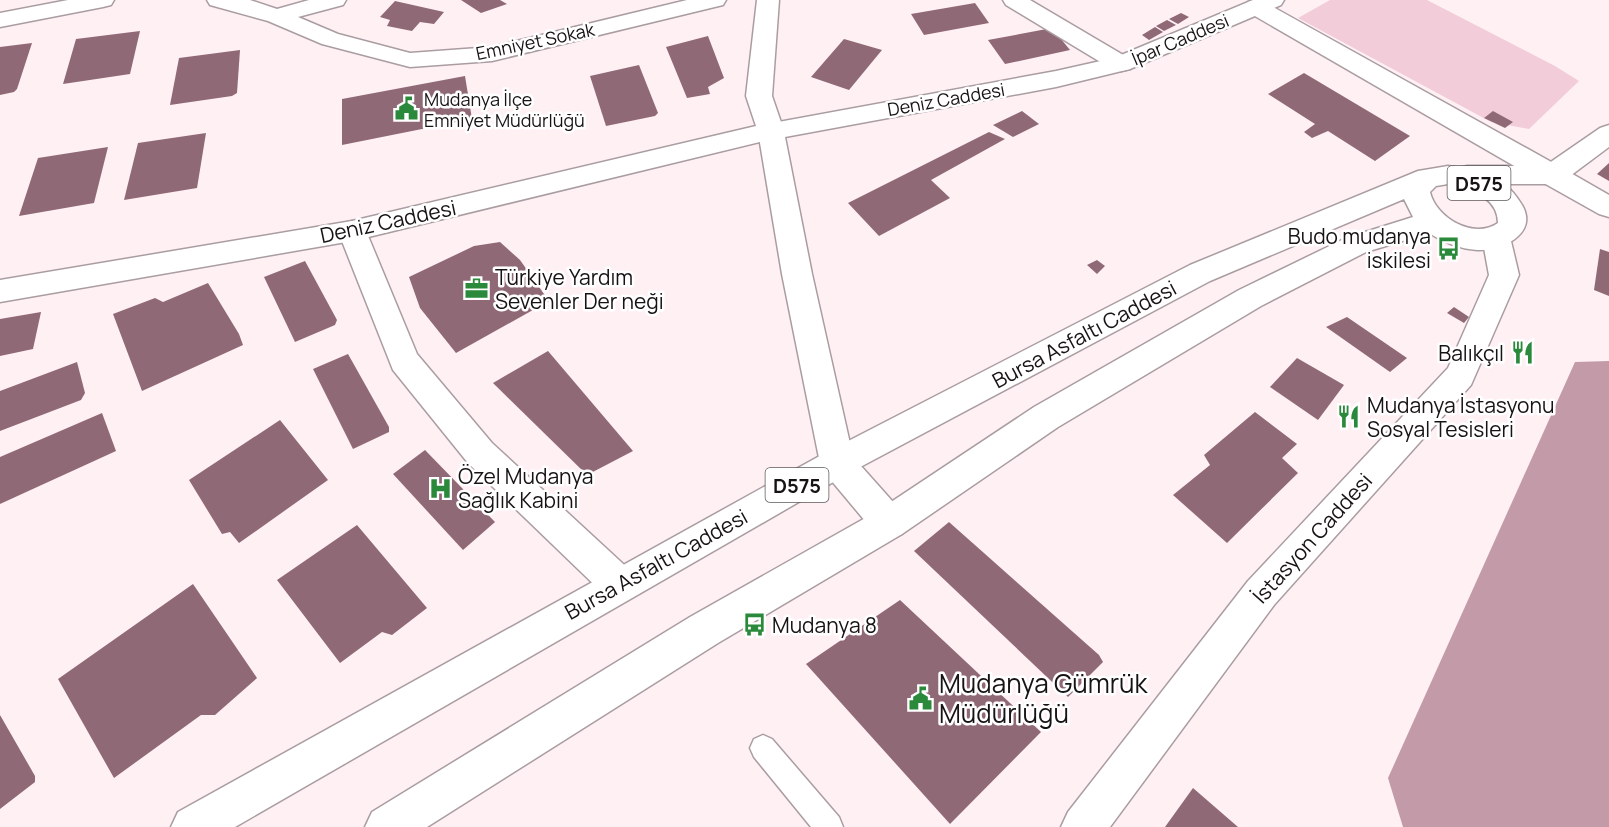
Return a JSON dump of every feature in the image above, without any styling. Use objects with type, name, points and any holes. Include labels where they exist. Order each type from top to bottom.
[{"type":"main road","points":[[0,20],[103,0]]},
{"type":"main road","name":"Emniyet Sokak","points":[[218,0],[236,3],[276,16],[330,39],[410,60],[492,54],[715,0]]},
{"type":"main road","points":[[276,16],[335,0]]},
{"type":"main road","points":[[768,0],[759,96],[771,131],[797,274],[837,463],[889,523]]},
{"type":"main road","points":[[1014,0],[1121,64]]},
{"type":"main road","points":[[1264,4],[1609,207]]},
{"type":"main road","name":"İpar Caddesi","points":[[1121,64],[1264,4]]},
{"type":"main road","name":"Deniz Caddesi","points":[[0,291],[352,231],[771,131],[1056,79],[1121,64]]},
{"type":"main road","points":[[1505,229],[1552,175],[1609,134]]},
{"type":"main road","points":[[1432,222],[1421,211],[1416,200],[1416,190],[1434,179],[1552,175]]},
{"type":"main road","name":"Bursa Asfaltı Caddesi","points":[[193,827],[837,463],[1200,273],[1321,220],[1434,179]]},
{"type":"main road","name":"D575","points":[[387,827],[704,630],[889,523],[1046,417],[1250,298],[1356,245],[1432,222],[1447,231],[1481,239],[1505,229],[1508,206],[1493,190],[1479,183],[1434,179]]},
{"type":"main road","name":"İstasyon Caddesi","points":[[1083,827],[1261,593],[1460,376],[1504,275],[1505,229]]},
{"type":"main road","points":[[352,231],[404,361],[480,453],[620,585]]},
{"type":"lane","points":[[763,748],[829,827]]},
{"type":"shaded area","points":[[1330,0],[1427,0],[1555,66],[1579,81],[1529,129],[1491,122],[1298,18]]},
{"type":"shaded area","points":[[1609,361],[1609,827],[1403,827],[1388,778],[1575,362]]},
{"type":"building","points":[[461,0],[500,0],[507,4],[481,13]]},
{"type":"building","points":[[395,1],[444,12],[434,24],[420,22],[412,31],[387,26],[390,20],[380,17]]},
{"type":"building","points":[[975,3],[989,23],[924,35],[911,14]]},
{"type":"building","points":[[1181,13],[1189,17],[1178,24],[1169,19]]},
{"type":"building","points":[[1167,20],[1176,25],[1164,31],[1156,26]]},
{"type":"building","points":[[1155,27],[1163,32],[1149,40],[1142,35]]},
{"type":"building","points":[[1052,28],[1070,50],[1005,64],[988,40]]},
{"type":"building","points":[[140,31],[130,74],[63,84],[76,39]]},
{"type":"building","points":[[708,36],[724,78],[708,87],[710,94],[687,98],[666,47]]},
{"type":"building","points":[[844,39],[882,50],[849,90],[811,77]]},
{"type":"building","points":[[32,43],[17,89],[14,92],[0,95],[0,47]]},
{"type":"building","points":[[240,50],[237,93],[232,96],[170,105],[179,58]]},
{"type":"building","points":[[639,65],[658,113],[655,116],[606,126],[590,76]]},
{"type":"building","points":[[1304,73],[1410,136],[1375,161],[1328,131],[1312,138],[1304,132],[1315,124],[1268,94]]},
{"type":"building","name":"Mudanya İlçe Emniyet Müdürlüğü","points":[[465,76],[472,119],[342,145],[342,99]]},
{"type":"building","points":[[1022,111],[1039,124],[1013,137],[993,125]]},
{"type":"building","points":[[1493,111],[1513,122],[1505,128],[1484,118]]},
{"type":"building","points":[[989,132],[1005,139],[931,180],[950,198],[879,236],[848,203]]},
{"type":"building","points":[[206,133],[197,188],[124,200],[138,143]]},
{"type":"building","points":[[108,147],[94,203],[19,216],[38,158]]},
{"type":"building","points":[[1609,163],[1609,181],[1597,174]]},
{"type":"building","name":"Türkiye Yardım Sevenler Der neği","points":[[500,242],[520,260],[549,301],[456,353],[420,308],[409,277],[474,246]]},
{"type":"building","points":[[1600,249],[1609,252],[1609,296],[1594,290]]},
{"type":"building","points":[[1097,260],[1105,266],[1097,274],[1087,265]]},
{"type":"building","points":[[305,261],[337,320],[335,325],[295,342],[264,277]]},
{"type":"building","points":[[208,283],[239,334],[243,345],[142,391],[113,314],[155,298],[163,302]]},
{"type":"building","points":[[1454,307],[1469,317],[1464,323],[1447,313]]},
{"type":"building","points":[[41,312],[33,349],[0,356],[0,319]]},
{"type":"building","points":[[1347,317],[1407,358],[1390,372],[1326,327]]},
{"type":"building","points":[[548,351],[633,451],[587,475],[493,383]]},
{"type":"building","points":[[348,354],[389,427],[389,432],[353,449],[313,369]]},
{"type":"building","points":[[1297,358],[1344,385],[1318,420],[1270,387]]},
{"type":"building","points":[[77,362],[85,393],[81,400],[0,431],[0,391]]},
{"type":"building","points":[[1255,412],[1297,444],[1282,458],[1298,473],[1227,543],[1173,495],[1210,465],[1204,455]]},
{"type":"building","points":[[102,413],[116,451],[0,504],[0,457]]},
{"type":"building","points":[[280,420],[328,480],[239,543],[230,532],[222,534],[189,480]]},
{"type":"building","points":[[425,450],[495,522],[463,550],[393,474]]},
{"type":"building","points":[[949,522],[1099,655],[1103,662],[1068,697],[914,551]]},
{"type":"building","points":[[357,525],[427,608],[392,635],[382,632],[340,663],[277,580]]},
{"type":"building","points":[[193,584],[257,678],[215,715],[201,715],[114,778],[58,679]]},
{"type":"building","name":"Mudanya Gümrük Müdürlüğü","points":[[900,600],[1041,732],[950,824],[806,664]]},
{"type":"building","points":[[0,715],[35,776],[35,782],[0,809]]},
{"type":"building","points":[[1193,788],[1238,827],[1165,827]]},
{"type":"place","name":"Mudanya İlçe Emniyet Müdürlüğü","points":[[406,109]]},
{"type":"place","name":"Budo mudanya iskilesi","points":[[1449,248]]},
{"type":"place","name":"Türkiye Yardım Sevenler Der neği","points":[[477,289]]},
{"type":"place","name":"Balıkçıl","points":[[1522,353]]},
{"type":"place","name":"Mudanya İstasyonu Sosyal Tesisleri","points":[[1349,417]]},
{"type":"place","name":"Özel Mudanya Sağlık Kabini","points":[[440,488]]},
{"type":"place","name":"Mudanya 8","points":[[754,625]]},
{"type":"place","name":"Mudanya Gümrük Müdürlüğü","points":[[921,698]]}]
